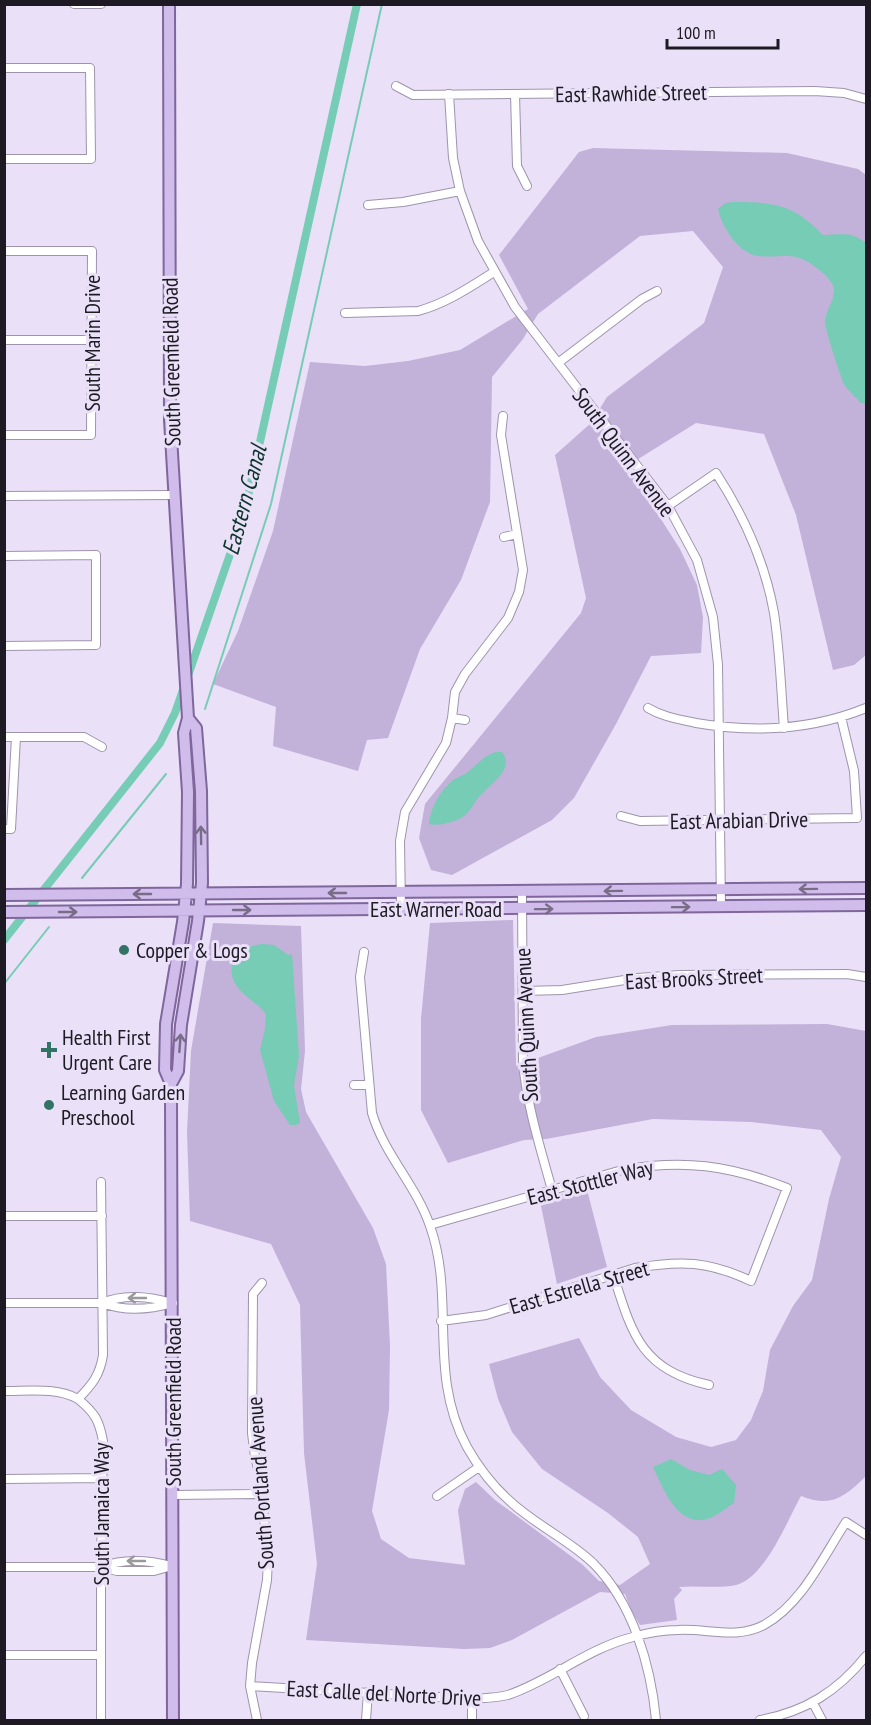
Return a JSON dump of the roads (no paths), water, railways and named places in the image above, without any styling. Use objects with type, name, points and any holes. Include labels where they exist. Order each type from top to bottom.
[{"type":"main road","name":"South Greenfield Road","points":[[169,4],[170,409],[188,718],[184,733],[188,792],[186,894],[166,1024],[165,1070],[171,1084],[173,1720]]},
{"type":"main road","name":"South Greenfield Road","points":[[171,1084],[178,1071],[182,1017],[200,894],[201,791],[196,728],[188,718]]},
{"type":"main road","name":"East Warner Road","points":[[4,895],[867,888]]},
{"type":"main road","name":"East Warner Road","points":[[4,912],[867,905]]},
{"type":"street","points":[[74,4],[102,4]]},
{"type":"street","points":[[4,68],[90,68],[91,159],[4,159]]},
{"type":"street","name":"East Rawhide Street","points":[[396,86],[413,95],[815,91],[844,93],[867,99]]},
{"type":"street","name":"South Quinn Avenue","points":[[449,94],[450,142],[460,191],[478,241],[494,272],[515,307],[668,506],[697,560],[712,617],[718,664],[721,907]]},
{"type":"street","points":[[515,94],[517,166],[527,186]]},
{"type":"street","points":[[368,205],[403,202],[460,191]]},
{"type":"street","name":"South Marin Drive","points":[[4,251],[92,251],[92,435],[4,435]]},
{"type":"street","points":[[345,313],[418,311],[430,308],[443,303],[494,272]]},
{"type":"street","points":[[558,363],[642,299],[657,291]]},
{"type":"street","points":[[4,340],[92,340]]},
{"type":"street","points":[[401,909],[400,841],[405,812],[446,743],[455,692],[465,674],[508,618],[519,592],[523,570],[501,435],[503,416]]},
{"type":"street","points":[[668,506],[716,473],[742,515],[769,591],[777,638],[784,728]]},
{"type":"street","points":[[4,496],[174,495]]},
{"type":"street","points":[[504,537],[517,534]]},
{"type":"street","points":[[4,556],[96,555],[96,645],[4,646]]},
{"type":"street","points":[[648,708],[662,717],[718,726],[760,729],[784,728],[841,717],[867,708]]},
{"type":"street","name":"East Arabian Drive","points":[[621,816],[640,821],[857,818],[854,771],[841,717]]},
{"type":"street","points":[[452,718],[465,720]]},
{"type":"street","points":[[4,737],[84,737],[102,747]]},
{"type":"street","points":[[8,829],[16,737]]},
{"type":"street","name":"South Quinn Avenue","points":[[522,892],[525,1088],[552,1190]]},
{"type":"street","points":[[364,952],[360,977],[369,1085],[377,1129],[430,1225],[438,1260],[444,1371],[448,1397],[463,1438],[479,1467],[501,1493],[593,1564],[613,1588],[627,1613],[647,1668],[656,1720]]},
{"type":"street","name":"East Brooks Street","points":[[523,991],[562,990],[637,978],[680,975],[847,974],[867,977]]},
{"type":"street","points":[[354,1085],[369,1085]]},
{"type":"street","name":"East Stottler Way","points":[[430,1225],[622,1170],[652,1164],[719,1167],[753,1175],[787,1188],[751,1281]]},
{"type":"street","points":[[4,1391],[56,1391],[68,1393],[78,1399],[93,1383],[100,1370],[103,1355],[101,1182]]},
{"type":"street","points":[[4,1216],[102,1216]]},
{"type":"street","name":"East Estrella Street","points":[[441,1321],[486,1315],[613,1274],[661,1263],[683,1262],[726,1269],[751,1281]]},
{"type":"street","points":[[613,1274],[635,1337],[647,1354],[667,1370],[687,1380],[709,1385]]},
{"type":"street","name":"South Portland Avenue","points":[[257,1720],[250,1686],[267,1580],[268,1559],[252,1422],[253,1294],[262,1283]]},
{"type":"street","points":[[4,1303],[102,1303],[115,1298],[153,1298],[173,1303]]},
{"type":"street","name":"South Jamaica Way","points":[[78,1399],[90,1409],[100,1423],[103,1441],[100,1567],[101,1720]]},
{"type":"street","points":[[437,1496],[479,1467]]},
{"type":"street","points":[[4,1479],[102,1478]]},
{"type":"street","points":[[174,1495],[262,1494]]},
{"type":"street","name":"East Calle del Norte Drive","points":[[250,1686],[472,1699],[507,1695],[611,1643],[636,1636],[679,1630],[741,1633],[763,1625],[783,1611],[801,1592],[846,1522],[867,1535]]},
{"type":"street","points":[[4,1568],[100,1567],[115,1561],[154,1561],[172,1566]]},
{"type":"street","points":[[4,1655],[100,1655]]},
{"type":"street","points":[[760,1720],[795,1712],[835,1690],[867,1656]]},
{"type":"street","points":[[560,1669],[584,1716]]},
{"type":"street","points":[[366,1720],[368,1692]]},
{"type":"street","points":[[472,1699],[472,1720]]},
{"type":"street","points":[[813,1703],[822,1720]]},
{"type":"waterway","name":"Eastern Canal","points":[[4,940],[160,743],[175,713],[244,514],[357,4]]},
{"type":"waterway","points":[[205,709],[271,504],[382,4]]},
{"type":"waterway","points":[[82,878],[166,774]]},
{"type":"waterway","points":[[4,984],[49,927]]},
{"type":"place","name":"Copper & Logs","points":[[124,950]]},
{"type":"place","name":"Health First Urgent Care","points":[[49,1050]]},
{"type":"place","name":"Learning Garden Preschool","points":[[49,1105]]}]
